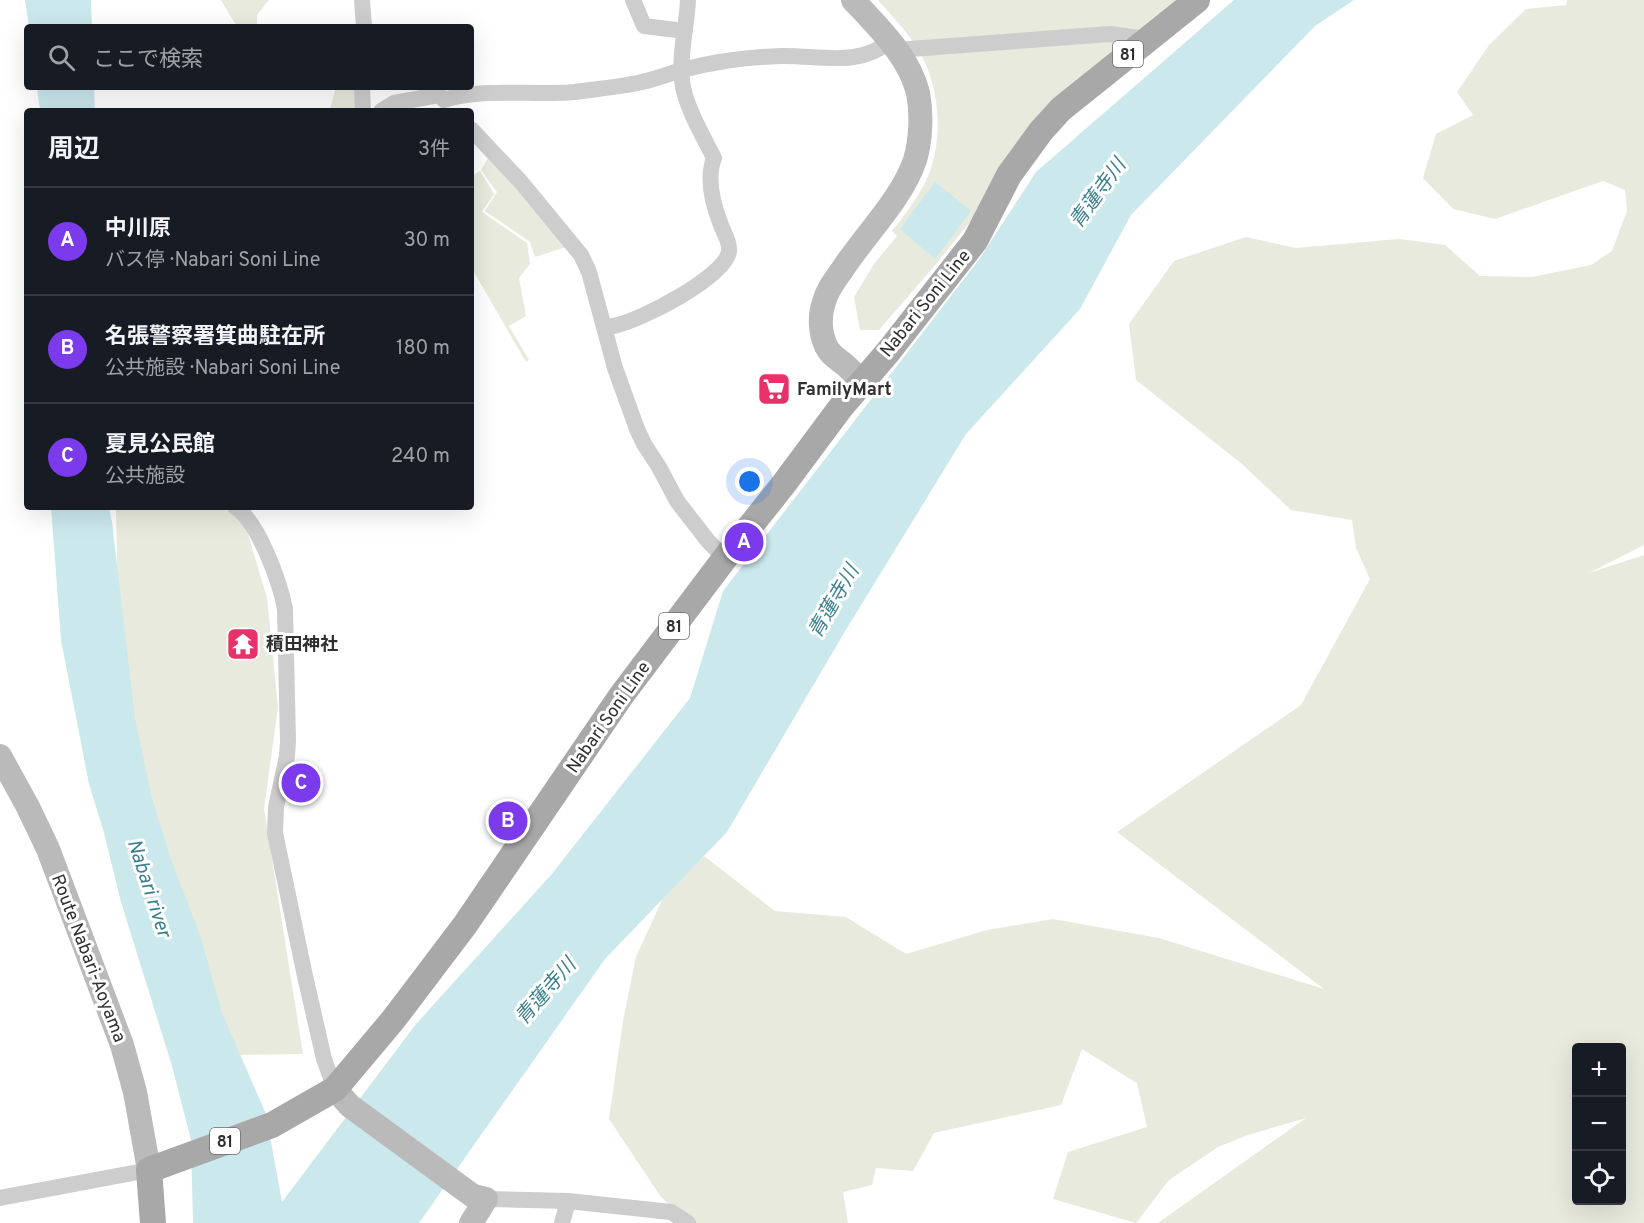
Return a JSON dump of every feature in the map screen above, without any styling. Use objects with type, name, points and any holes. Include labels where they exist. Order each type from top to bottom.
[{"type":"main road","name":"Nabari Soni Line","points":[[149,1170],[342,1098],[358,1063],[465,925],[621,696],[862,381],[888,352],[975,241],[1009,175],[1041,131],[1061,109],[1197,0]]},
{"type":"main road","points":[[149,1170],[153,1223]]},
{"type":"street","points":[[362,0],[364,24]]},
{"type":"street","points":[[633,0],[644,26],[685,31]]},
{"type":"street","points":[[604,326],[613,327],[658,309],[703,280],[728,256],[729,242],[719,219],[710,183],[714,158],[683,90],[681,70],[688,0]]},
{"type":"street","points":[[853,0],[894,45],[912,77],[918,93],[920,130],[918,148],[907,178],[893,201],[855,249],[832,285],[824,300],[820,315],[826,347],[835,358],[862,381]]},
{"type":"street","points":[[386,108],[394,103],[463,95],[575,92],[643,82],[681,70],[711,64],[782,56],[857,57],[894,45],[1110,34],[1147,39]]},
{"type":"street","points":[[362,90],[363,108]]},
{"type":"street","points":[[474,132],[521,182],[581,255],[589,272],[615,368],[644,444],[677,501],[708,541],[725,558]]},
{"type":"street","points":[[240,510],[249,519],[258,536],[282,593],[285,609],[288,741],[276,807],[275,833],[324,1059],[342,1098],[480,1198],[568,1201],[671,1212],[688,1223]]},
{"type":"street","name":"Route Nabari-Aoyama","points":[[0,756],[48,849],[122,1045],[135,1092],[149,1170]]},
{"type":"street","points":[[0,1198],[149,1170]]},
{"type":"street","points":[[471,1223],[480,1198]]},
{"type":"street","points":[[562,1223],[568,1201]]},
{"type":"shaded area","points":[[221,0],[269,0],[257,15],[257,24],[235,24]]},
{"type":"shaded area","points":[[878,0],[1179,0],[973,218],[879,330],[860,330],[854,297],[874,264],[897,236],[892,231],[924,185],[936,150],[938,131],[935,94],[923,59],[906,32]]},
{"type":"shaded area","points":[[1567,0],[1644,0],[1644,545],[1589,573],[1644,555],[1644,1223],[1158,1223],[1306,1118],[1248,1135],[1218,1147],[1169,1180],[1136,1223],[1053,1199],[1068,1152],[1147,1127],[1137,1083],[1082,1049],[1061,1105],[934,1133],[913,1171],[876,1168],[872,1185],[843,1192],[848,1223],[688,1223],[661,1197],[609,1119],[623,1021],[636,957],[663,898],[704,856],[775,911],[846,917],[906,954],[987,930],[1053,919],[1159,938],[1324,989],[1117,832],[1301,705],[1370,579],[1356,548],[1352,520],[1291,510],[1242,464],[1136,380],[1129,324],[1174,261],[1246,237],[1296,248],[1399,239],[1445,245],[1480,276],[1532,277],[1591,265],[1612,251],[1627,211],[1625,190],[1603,181],[1495,219],[1453,209],[1423,178],[1436,134],[1473,115],[1457,92],[1489,45],[1526,9],[1566,5]]},
{"type":"shaded area","points":[[335,90],[356,90],[358,108],[330,108]]},
{"type":"shaded area","points":[[490,155],[566,247],[535,257],[530,242],[485,211],[497,192],[481,170]]},
{"type":"shaded area","points":[[480,171],[494,194],[482,212],[527,243],[530,264],[519,278],[526,316],[509,326],[529,360],[526,362],[474,272],[474,174]]},
{"type":"shaded area","points":[[116,510],[224,510],[233,512],[244,521],[267,598],[278,707],[264,809],[303,1054],[236,1055],[120,713]]},
{"type":"water","points":[[25,0],[91,0],[92,24],[29,24]]},
{"type":"water","points":[[1234,0],[1354,0],[1315,26],[1131,215],[1080,309],[966,434],[844,633],[727,832],[605,959],[419,1223],[193,1223],[191,1140],[172,1066],[121,902],[89,784],[61,640],[51,510],[110,510],[135,719],[151,794],[170,857],[200,935],[222,1013],[266,1114],[282,1202],[416,1024],[551,875],[690,698],[723,591],[978,261],[1036,172]]},
{"type":"water","points":[[37,90],[94,90],[95,108],[40,108]]},
{"type":"water","points":[[935,182],[971,211],[935,259],[900,229]]},
{"type":"place","name":"FamilyMart","points":[[774,389]]},
{"type":"place","name":"中川原","points":[[744,542]]},
{"type":"place","name":"積田神社","points":[[243,644]]},
{"type":"place","name":"夏見公民館","points":[[301,783]]},
{"type":"place","name":"名張警察署箕曲駐在所","points":[[508,821]]},
{"type":"water label","name":"青蓮寺川","points":[[1097,193]]},
{"type":"water label","name":"青蓮寺川","points":[[833,601]]},
{"type":"water label","name":"Nabari river","points":[[150,888]]},
{"type":"water label","name":"青蓮寺川","points":[[545,991]]}]
